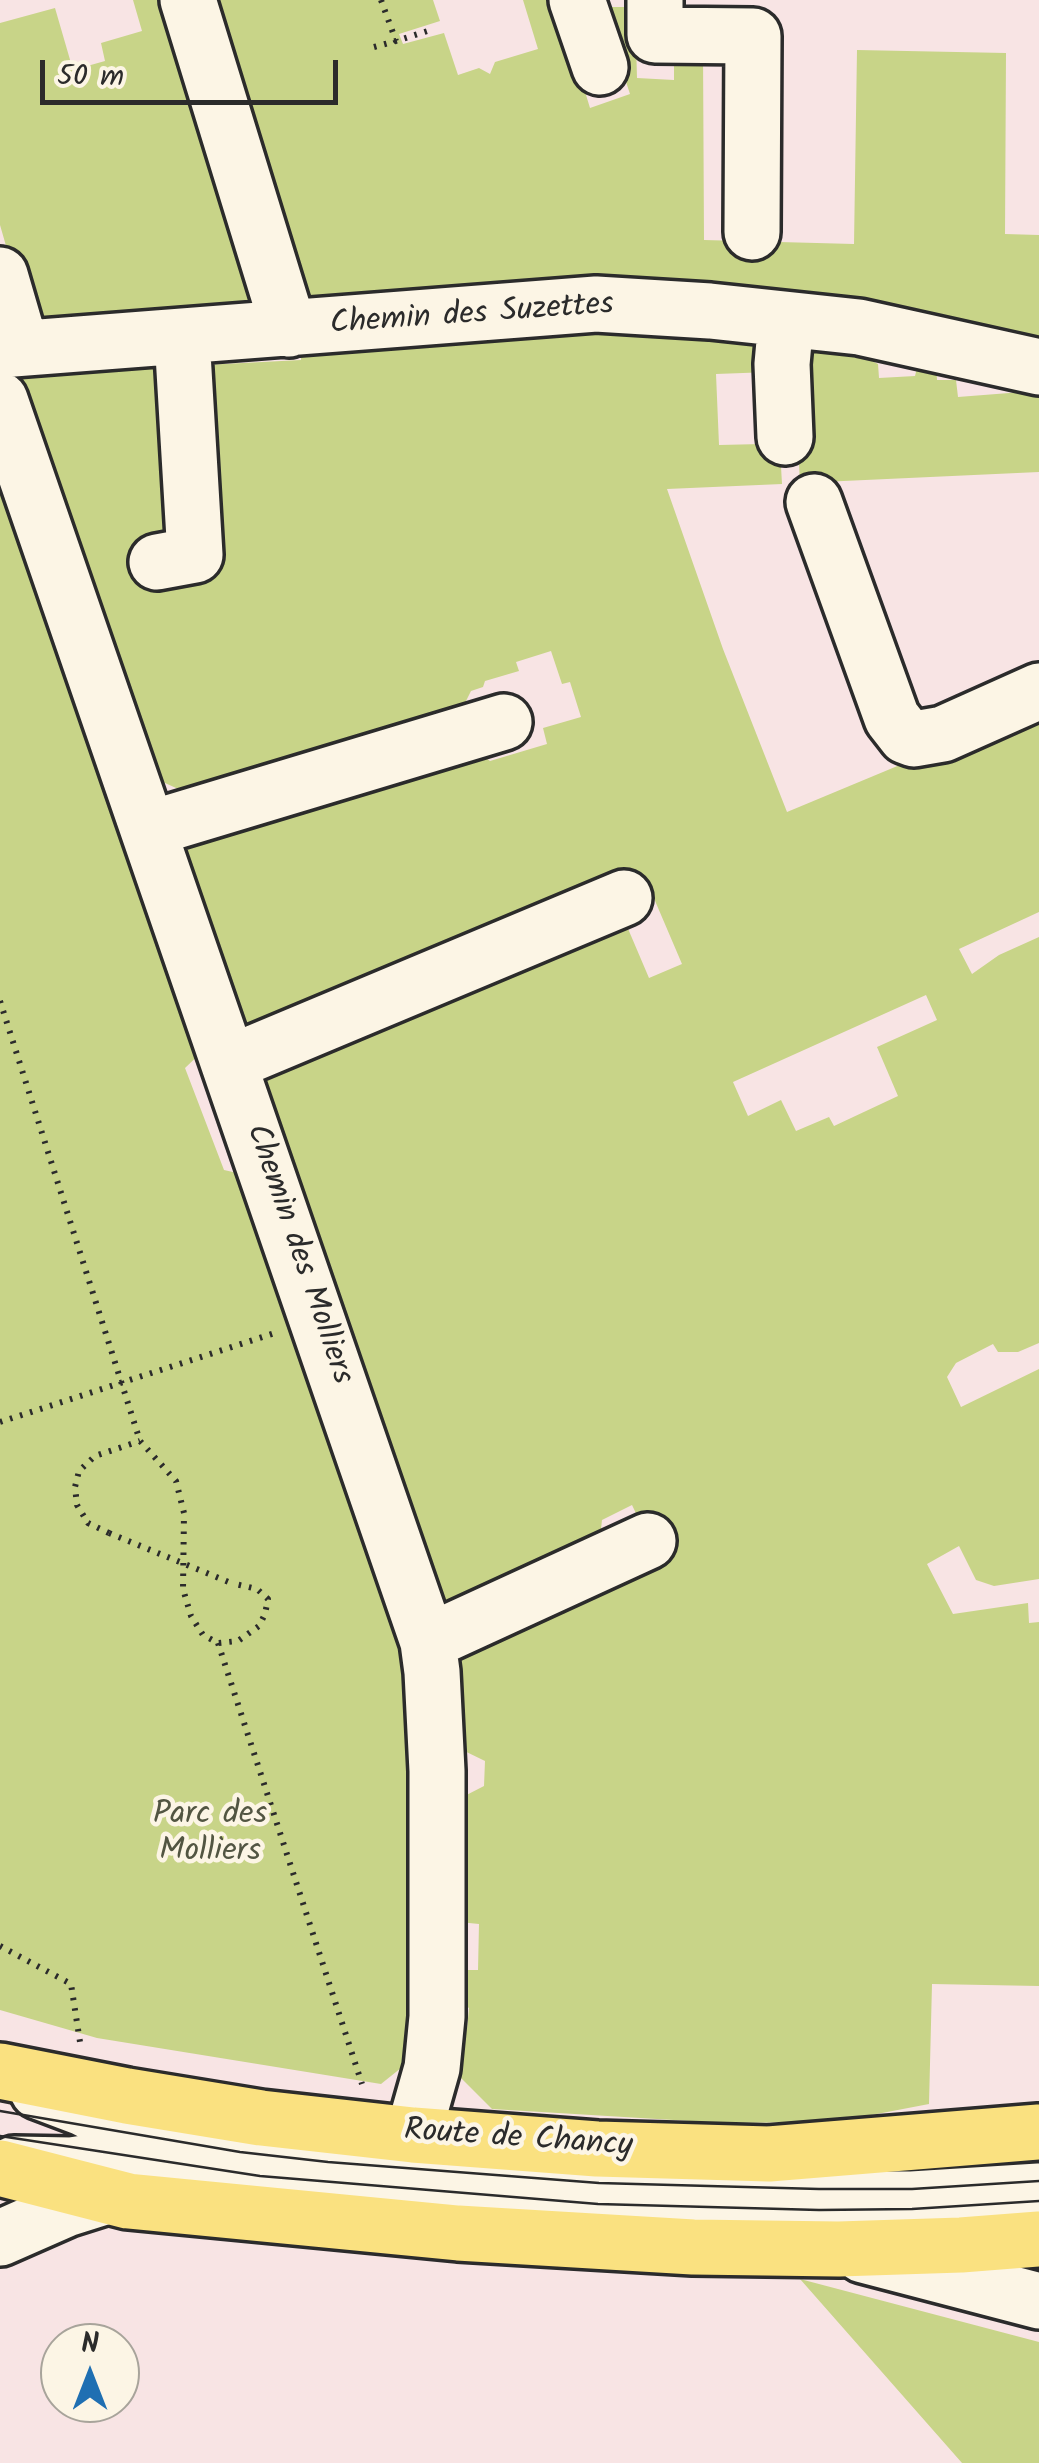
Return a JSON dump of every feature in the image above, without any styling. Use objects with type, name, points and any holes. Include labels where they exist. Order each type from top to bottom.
[{"type":"main road","name":"Route de Chancy","points":[[0,2074],[261,2118],[413,2135],[597,2148],[769,2154],[1039,2132]]},
{"type":"main road","points":[[0,2166],[104,2197],[458,2233],[694,2247],[839,2250],[1039,2239]]},
{"type":"street","points":[[188,0],[288,330]]},
{"type":"street","points":[[577,0],[600,67]]},
{"type":"street","points":[[655,0],[655,36],[752,18],[752,232]]},
{"type":"street","name":"Chemin des Suzettes","points":[[0,275],[11,349],[596,304],[859,328],[1039,367]]},
{"type":"street","points":[[784,437],[782,364],[786,320]]},
{"type":"street","points":[[157,562],[195,555],[182,337]]},
{"type":"street","name":"Chemin des Molliers","points":[[0,400],[428,1642],[436,1771],[437,2017],[432,2068],[413,2135]]},
{"type":"street","points":[[814,502],[892,718],[906,736],[914,739],[942,734],[1039,692]]},
{"type":"street","points":[[149,829],[504,722]]},
{"type":"street","points":[[230,1062],[624,898]]},
{"type":"street","points":[[428,1642],[648,1540]]},
{"type":"street","points":[[0,2074],[84,2108],[164,2150]]},
{"type":"street","points":[[0,2166],[72,2165],[164,2150],[395,2180],[598,2193],[818,2200],[1039,2191]]},
{"type":"street","points":[[0,2238],[66,2208],[104,2197]]},
{"type":"street","points":[[839,2250],[1039,2301]]},
{"type":"path","points":[[381,0],[396,41]]},
{"type":"path","points":[[374,47],[434,30]]},
{"type":"path","points":[[0,1001],[140,1441],[176,1481],[184,1513],[183,1590],[191,1616],[204,1635],[218,1644],[367,2099]]},
{"type":"path","points":[[0,1422],[319,1319]]},
{"type":"path","points":[[140,1441],[95,1456],[79,1471],[76,1505],[88,1524],[231,1584],[257,1589],[268,1599],[259,1626],[238,1641],[218,1644]]},
{"type":"path","points":[[0,1946],[70,1984],[88,2089]]},
{"type":"green space","points":[[133,0],[171,0],[266,310],[50,325],[24,308],[0,225],[0,23],[55,8],[73,70],[105,61],[101,43],[142,31]]},
{"type":"green space","points":[[201,0],[433,0],[440,21],[399,34],[403,44],[444,33],[458,75],[479,68],[490,74],[495,62],[538,49],[523,0],[557,0],[590,108],[630,94],[599,0],[607,7],[635,7],[637,78],[674,80],[674,51],[703,51],[704,240],[854,244],[857,50],[1006,53],[1005,234],[1039,235],[1039,350],[319,308],[296,293]]},
{"type":"green space","points":[[480,329],[770,331],[770,372],[716,374],[719,445],[762,444],[780,449],[782,484],[667,489],[723,649],[787,812],[1039,707],[1039,912],[959,949],[972,974],[999,955],[1039,937],[1039,1343],[1018,1352],[998,1352],[993,1344],[956,1363],[947,1377],[961,1407],[1039,1369],[1039,1579],[994,1586],[976,1580],[959,1546],[927,1564],[953,1614],[1028,1603],[1029,1623],[1039,1622],[1039,1986],[932,1984],[929,2104],[835,2122],[723,2123],[492,2109],[454,2071],[453,2040],[467,2029],[469,2008],[453,1998],[453,1970],[478,1970],[479,1924],[449,1921],[449,1804],[484,1786],[485,1761],[448,1743],[446,1649],[654,1551],[632,1505],[602,1520],[600,1538],[435,1615],[257,1098],[276,1056],[626,924],[649,978],[682,964],[644,875],[263,1034],[231,1021],[177,867],[197,830],[471,747],[490,761],[547,744],[543,728],[581,717],[570,682],[562,684],[551,651],[516,662],[519,671],[485,681],[483,687],[471,691],[460,713],[185,792],[145,774],[11,370],[165,358],[216,566],[204,365],[301,360],[301,347]],"holes":[[[926,995],[937,1020],[877,1047],[898,1096],[834,1126],[829,1117],[796,1131],[781,1100],[748,1116],[733,1082]]]},
{"type":"green space","points":[[813,350],[868,353],[868,359],[878,364],[879,378],[915,376],[917,368],[926,361],[936,361],[937,380],[956,380],[958,397],[1022,392],[1034,380],[1039,381],[1039,472],[800,483],[794,369],[811,368]]},
{"type":"green space","name":"Parc des Molliers","points":[[0,441],[207,1047],[185,1068],[224,1170],[255,1177],[406,1620],[416,2056],[381,2084],[97,2038],[0,2010]]},
{"type":"green space","points":[[800,2279],[1039,2342],[1039,2463],[962,2463]]},
{"type":"tram line","points":[[0,2111],[240,2152],[599,2183],[912,2189],[1039,2181]]},
{"type":"tram line","points":[[0,2136],[260,2176],[598,2204],[819,2210],[1039,2201]]}]
